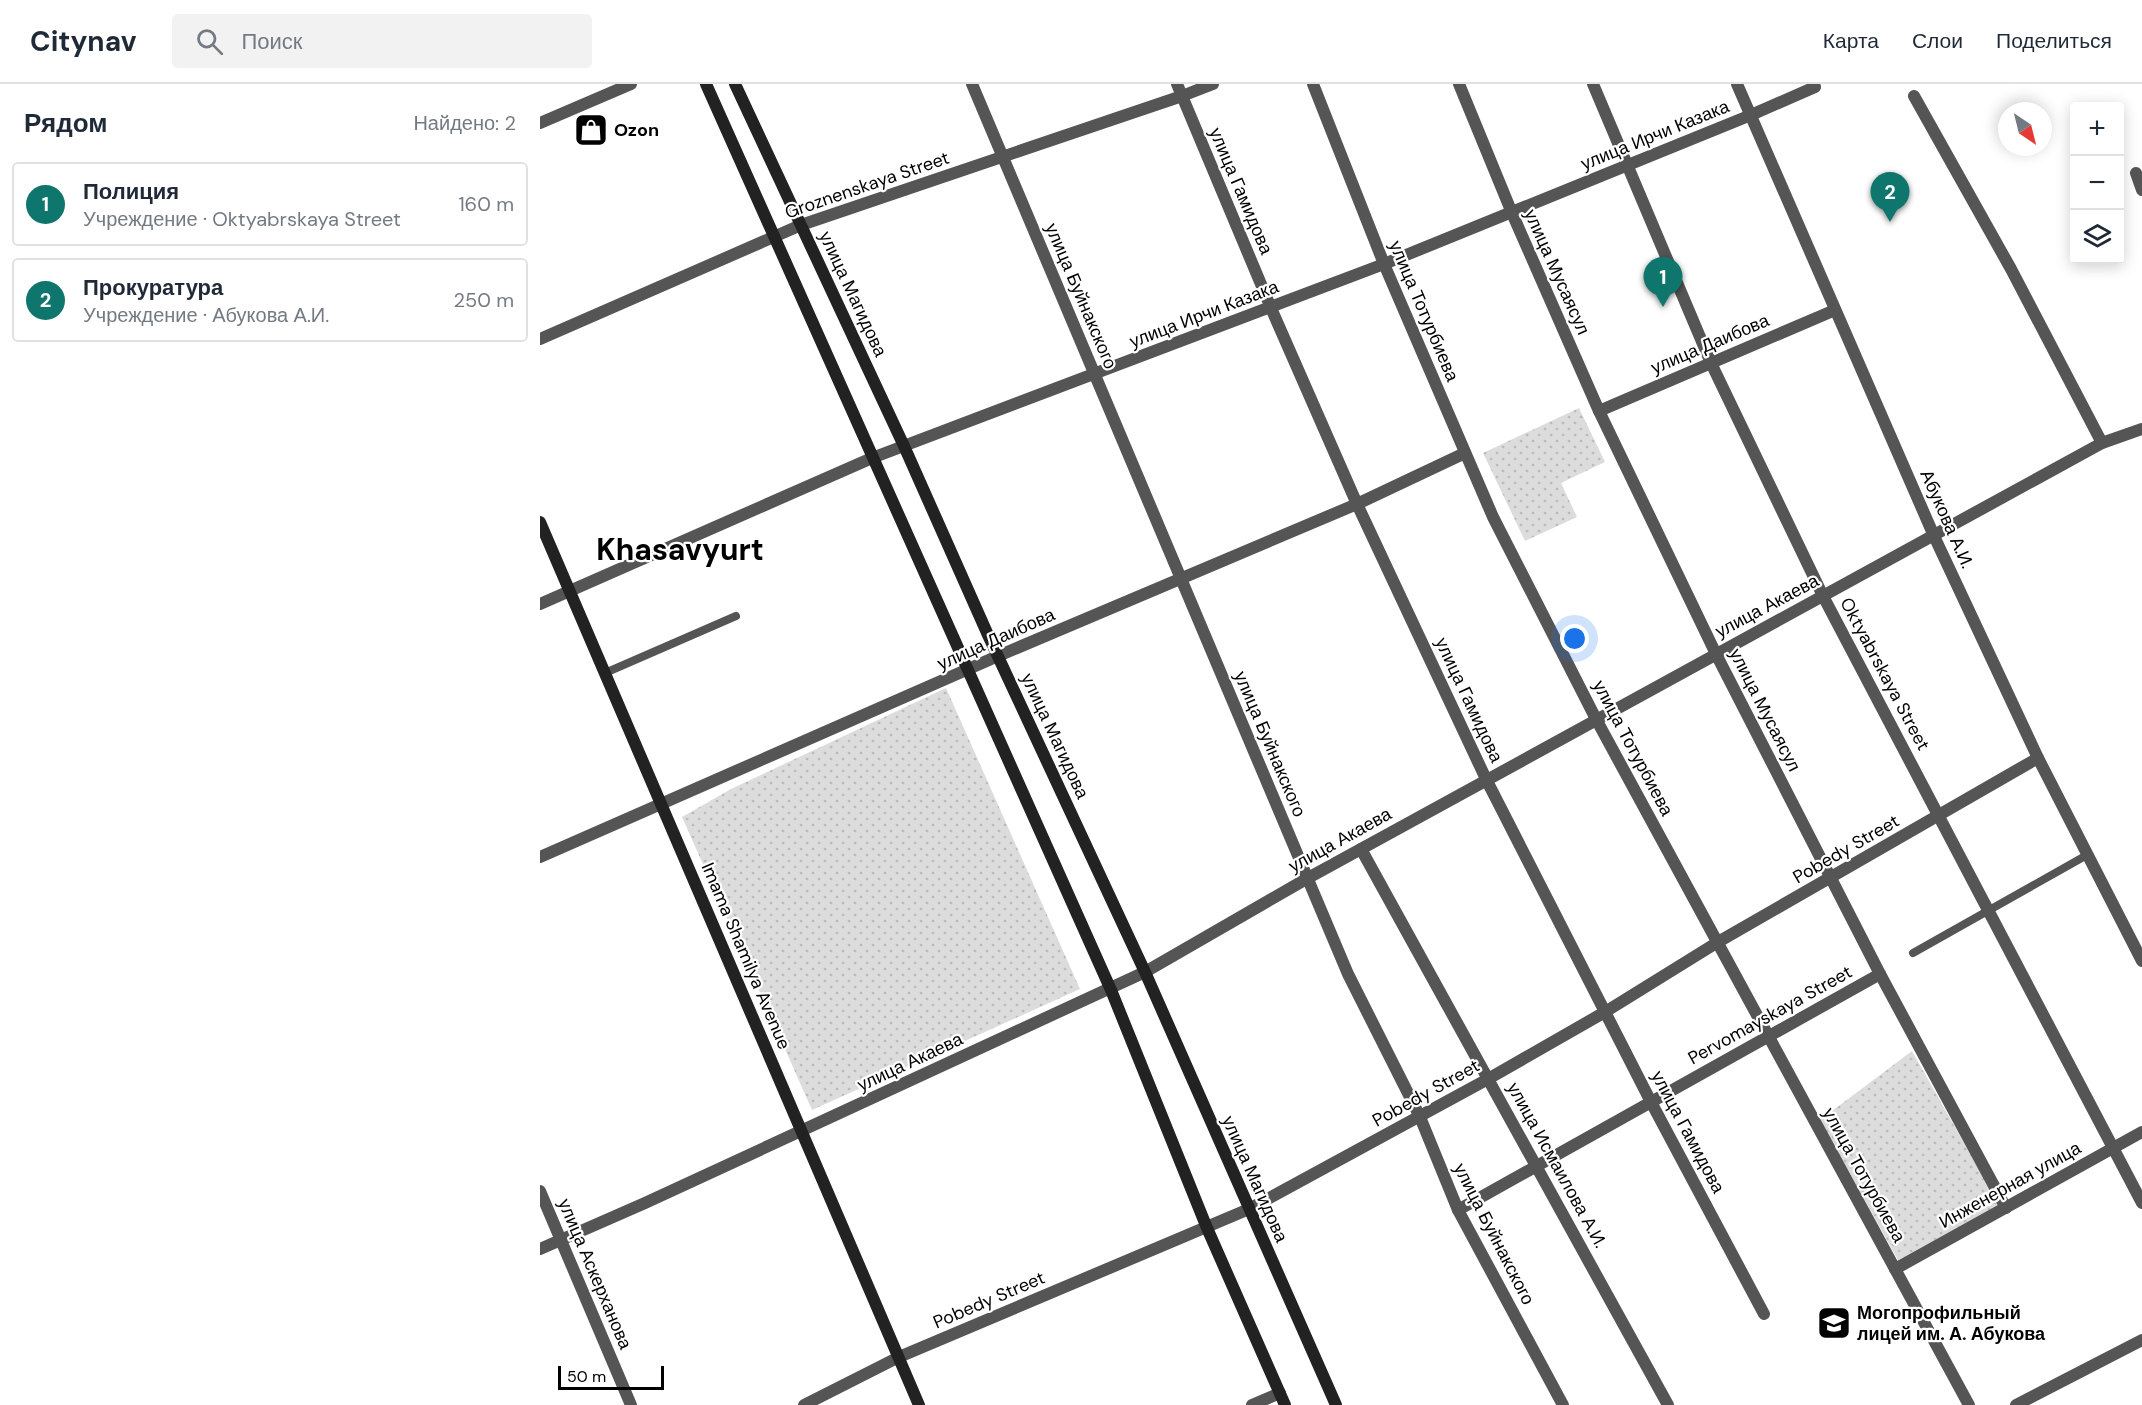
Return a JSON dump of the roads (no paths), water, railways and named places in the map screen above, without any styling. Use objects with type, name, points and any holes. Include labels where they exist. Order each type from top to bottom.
[{"type":"main road","points":[[706,84],[1111,990],[1207,1227],[1285,1405]]},
{"type":"main road","name":"улица Магидова","points":[[735,84],[1145,972],[1336,1405]]},
{"type":"main road","name":"Imama Shamilya Avenue","points":[[540,522],[663,804],[919,1405]]},
{"type":"street","points":[[540,123],[631,84]]},
{"type":"street","name":"улица Буйнакского","points":[[972,84],[1348,974],[1420,1118],[1458,1210],[1563,1405]]},
{"type":"street","name":"улица Гамидова","points":[[1177,84],[1271,308],[1358,504],[1486,779],[1651,1102],[1764,1314]]},
{"type":"street","name":"Groznenskaya Street","points":[[540,339],[801,225],[1213,84]]},
{"type":"street","name":"улица Тотурбиева","points":[[1313,84],[1384,264],[1493,517],[1596,719],[1969,1405]]},
{"type":"street","name":"улица Мусаясул","points":[[1458,84],[1599,411],[1716,654],[1880,974],[2007,1208]]},
{"type":"street","name":"Oktyabrskaya Street","points":[[1593,84],[1711,363],[1823,596],[2142,1203]]},
{"type":"street","name":"Абукова А.И.","points":[[1737,84],[1934,536],[2038,758],[2142,961]]},
{"type":"street","name":"улица Ирчи Казака","points":[[540,604],[872,458],[1384,264],[1815,87]]},
{"type":"street","points":[[1914,96],[2011,269],[2102,443]]},
{"type":"street","points":[[2136,173],[2142,190]]},
{"type":"street","name":"улица Даибова","points":[[1599,411],[1835,310]]},
{"type":"street","name":"улица Акаева","points":[[540,1249],[1111,990],[1486,779],[2102,443],[2142,429]]},
{"type":"street","name":"улица Даибова","points":[[540,857],[998,656],[1358,504],[1466,453]]},
{"type":"street","name":"Pobedy Street","points":[[804,1405],[898,1357],[1249,1209],[1420,1118],[1605,1012],[1718,942],[2038,758]]},
{"type":"street","name":"улица Исмаилова А.И.","points":[[1361,849],[1668,1405]]},
{"type":"street","name":"Pervomayskaya Street","points":[[1458,1210],[1880,974]]},
{"type":"street","name":"Инженерная улица","points":[[1894,1269],[2142,1132]]},
{"type":"street","name":"улица Аскерханова","points":[[540,1191],[631,1405]]},
{"type":"street","points":[[2016,1405],[2142,1340]]},
{"type":"street","points":[[1252,1405],[1280,1393]]},
{"type":"lane","points":[[605,673],[736,616]]},
{"type":"lane","points":[[1913,952],[2087,855]]},
{"type":"place","name":"Ozon","points":[[591,130]]},
{"type":"place","name":"Прокуратура","points":[[1890,222]]},
{"type":"place","name":"Полиция","points":[[1663,307]]},
{"type":"place","name":"Могопрофильный лицей им. А. Абукова","points":[[1834,1323]]},
{"type":"district","name":"Khasavyurt","points":[[680,550]]}]
